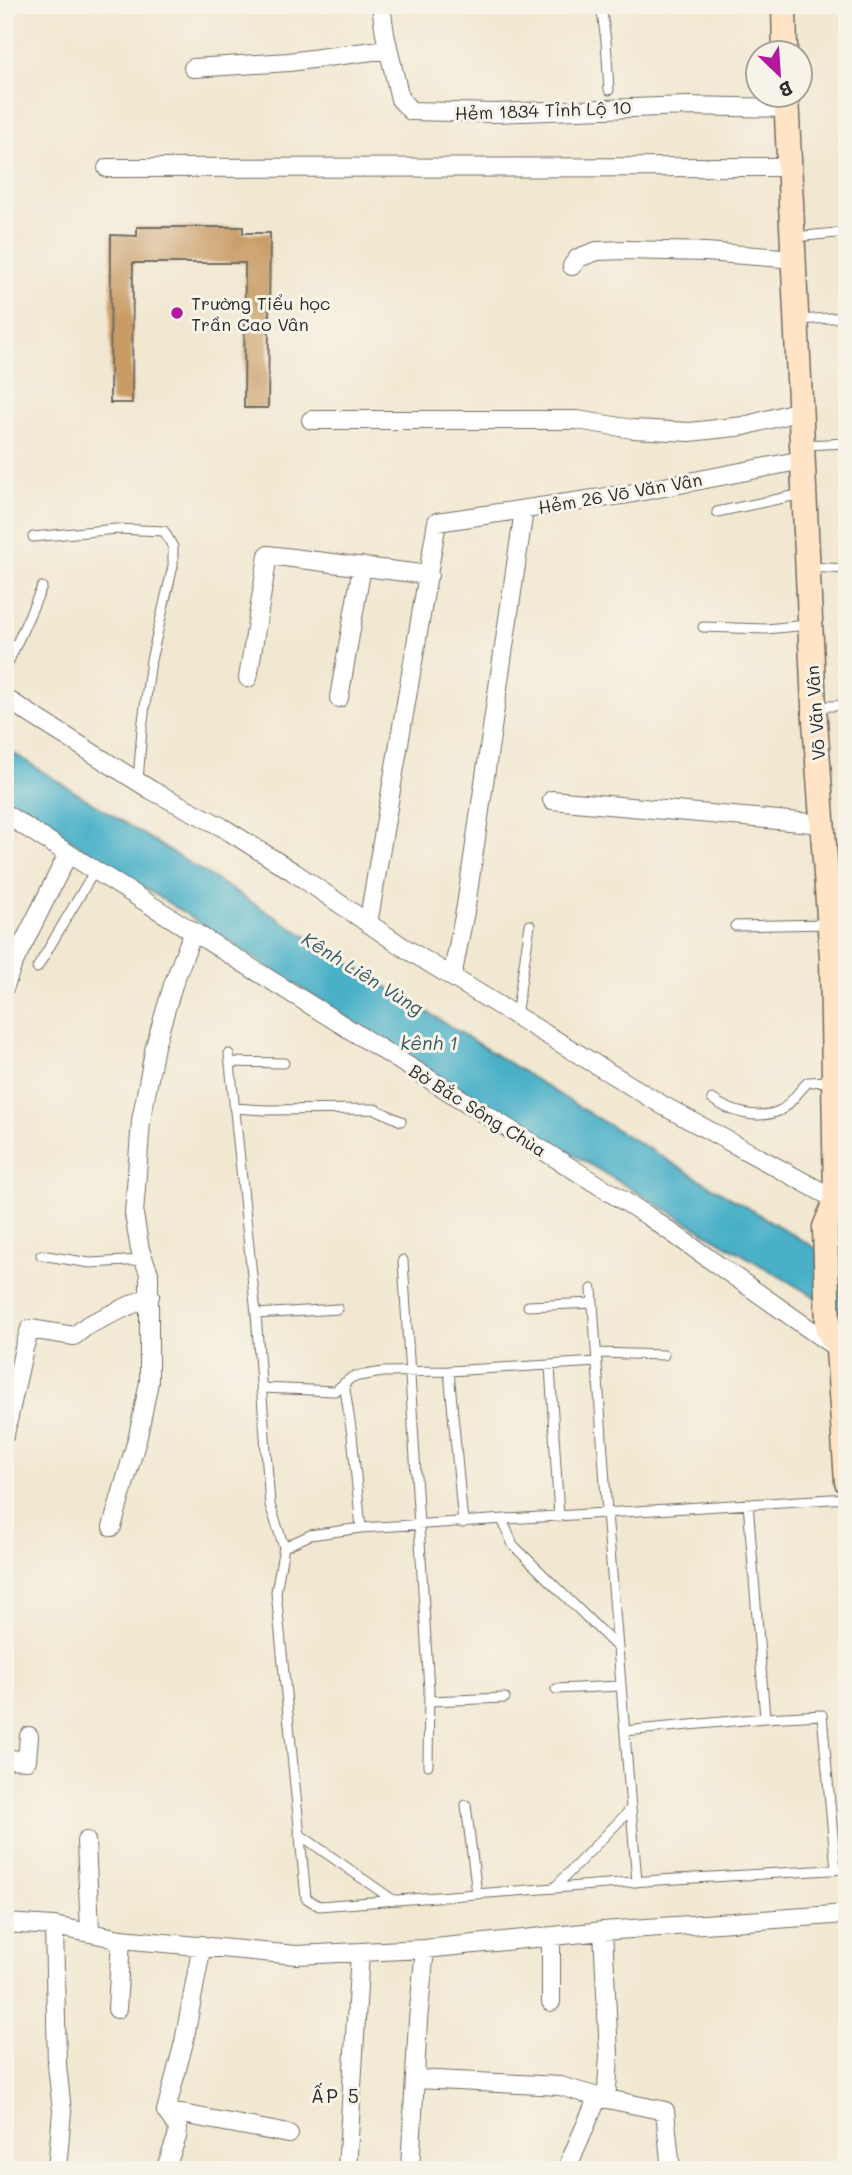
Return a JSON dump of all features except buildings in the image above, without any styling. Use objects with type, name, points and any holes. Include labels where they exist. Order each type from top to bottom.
[{"type":"street","name":"Hẻm 1834 Tỉnh Lộ 10","points":[[381,5],[400,99],[411,111],[495,113],[744,103]]},
{"type":"street","points":[[784,5],[785,38]]},
{"type":"street","points":[[193,68],[289,62],[388,49]]},
{"type":"street","name":"Võ Văn Vân","points":[[786,108],[814,708],[830,924],[836,958],[833,1081],[841,1203],[836,1225],[847,1482]]},
{"type":"street","points":[[107,168],[789,167]]},
{"type":"street","points":[[572,266],[578,258],[597,251],[706,252],[793,248]]},
{"type":"street","points":[[311,420],[577,420],[633,429],[690,432],[744,426],[800,411]]},
{"type":"street","name":"Hẻm 26 Võ Văn Vân","points":[[429,575],[437,522],[628,494],[802,452]]},
{"type":"street","points":[[452,977],[466,906],[524,510]]},
{"type":"street","points":[[248,678],[268,555],[429,575],[368,924]]},
{"type":"street","points":[[339,698],[362,566]]},
{"type":"street","points":[[5,698],[138,781],[233,834],[368,924],[664,1106],[841,1203]]},
{"type":"street","points":[[552,800],[823,824]]},
{"type":"street","name":"Bờ Bắc Sông Chùa","points":[[5,814],[648,1216],[840,1342]]},
{"type":"street","points":[[5,986],[12,965],[68,854]]},
{"type":"street","points":[[112,1527],[138,1436],[149,1382],[149,1273],[140,1250],[134,1214],[141,1121],[155,1046],[173,985],[193,932]]},
{"type":"street","points":[[5,1434],[20,1361],[30,1329],[74,1336],[88,1325],[150,1296]]},
{"type":"street","points":[[5,1759],[27,1760],[29,1736]]},
{"type":"street","points":[[86,1840],[90,1931]]},
{"type":"street","points":[[5,1923],[54,1926],[121,1939],[296,1955],[425,1949],[603,1931],[847,1914]]},
{"type":"street","points":[[54,1926],[57,2065],[62,2111],[57,2170]]},
{"type":"street","points":[[566,2170],[600,2097],[607,2089],[603,1931]]},
{"type":"street","points":[[551,1937],[551,2001]]},
{"type":"street","points":[[117,2009],[121,1939]]},
{"type":"street","points":[[165,2170],[178,2128],[166,2111],[184,2042],[202,1945]]},
{"type":"street","points":[[410,2170],[418,2020],[425,1949]]},
{"type":"street","points":[[347,2170],[360,1952]]},
{"type":"street","points":[[416,2079],[560,2086],[665,2110],[671,2170]]},
{"type":"street","points":[[166,2111],[289,2134]]},
{"type":"lane","points":[[601,5],[609,90]]},
{"type":"lane","points":[[793,248],[847,232]]},
{"type":"lane","points":[[796,320],[847,317]]},
{"type":"lane","points":[[802,452],[847,443]]},
{"type":"lane","points":[[716,512],[804,493]]},
{"type":"lane","points":[[33,537],[116,528],[163,531],[173,547],[173,566],[151,660],[138,781]]},
{"type":"lane","points":[[808,566],[847,569]]},
{"type":"lane","points":[[5,670],[42,587]]},
{"type":"lane","points":[[703,627],[766,629],[810,625]]},
{"type":"lane","points":[[814,708],[847,705]]},
{"type":"lane","points":[[37,968],[95,870]]},
{"type":"lane","points":[[735,926],[830,924]]},
{"type":"lane","points":[[516,1016],[530,925]]},
{"type":"lane","points":[[284,1063],[229,1058],[256,1314],[270,1505],[284,1547],[276,1592],[306,1898],[319,1906],[842,1869],[822,1715],[625,1731]]},
{"type":"lane","points":[[712,1099],[725,1108],[759,1116],[782,1110],[808,1082],[833,1081]]},
{"type":"lane","points":[[234,1108],[374,1109],[401,1121]]},
{"type":"lane","points":[[41,1255],[90,1263],[144,1260]]},
{"type":"lane","points":[[403,1260],[429,1701],[428,1765]]},
{"type":"lane","points":[[593,1289],[607,1513],[637,1882]]},
{"type":"lane","points":[[528,1306],[593,1303]]},
{"type":"lane","points":[[256,1314],[338,1309]]},
{"type":"lane","points":[[262,1388],[335,1391],[352,1377],[383,1372],[550,1366],[597,1357],[664,1356]]},
{"type":"lane","points":[[550,1366],[559,1517]]},
{"type":"lane","points":[[449,1371],[463,1523]]},
{"type":"lane","points":[[344,1383],[361,1528]]},
{"type":"lane","points":[[284,1547],[310,1535],[361,1528],[847,1498]]},
{"type":"lane","points":[[748,1503],[765,1718]]},
{"type":"lane","points":[[502,1519],[513,1545],[618,1648]]},
{"type":"lane","points":[[556,1689],[621,1686]]},
{"type":"lane","points":[[429,1701],[505,1698]]},
{"type":"lane","points":[[466,1805],[477,1894]]},
{"type":"lane","points":[[554,1888],[631,1809]]},
{"type":"lane","points":[[299,1834],[393,1900]]},
{"type":"water","name":"kênh 1","points":[[5,748],[592,1115],[847,1267],[847,1316],[416,1062],[5,798]]},
{"type":"place","name":"Trường Tiểu học Trần Cao Vân","points":[[177,313]]},
{"type":"district","name":"ẤP 5","points":[[336,2095]]},
{"type":"water label","name":"Kênh Liên Vùng","points":[[363,973]]}]
